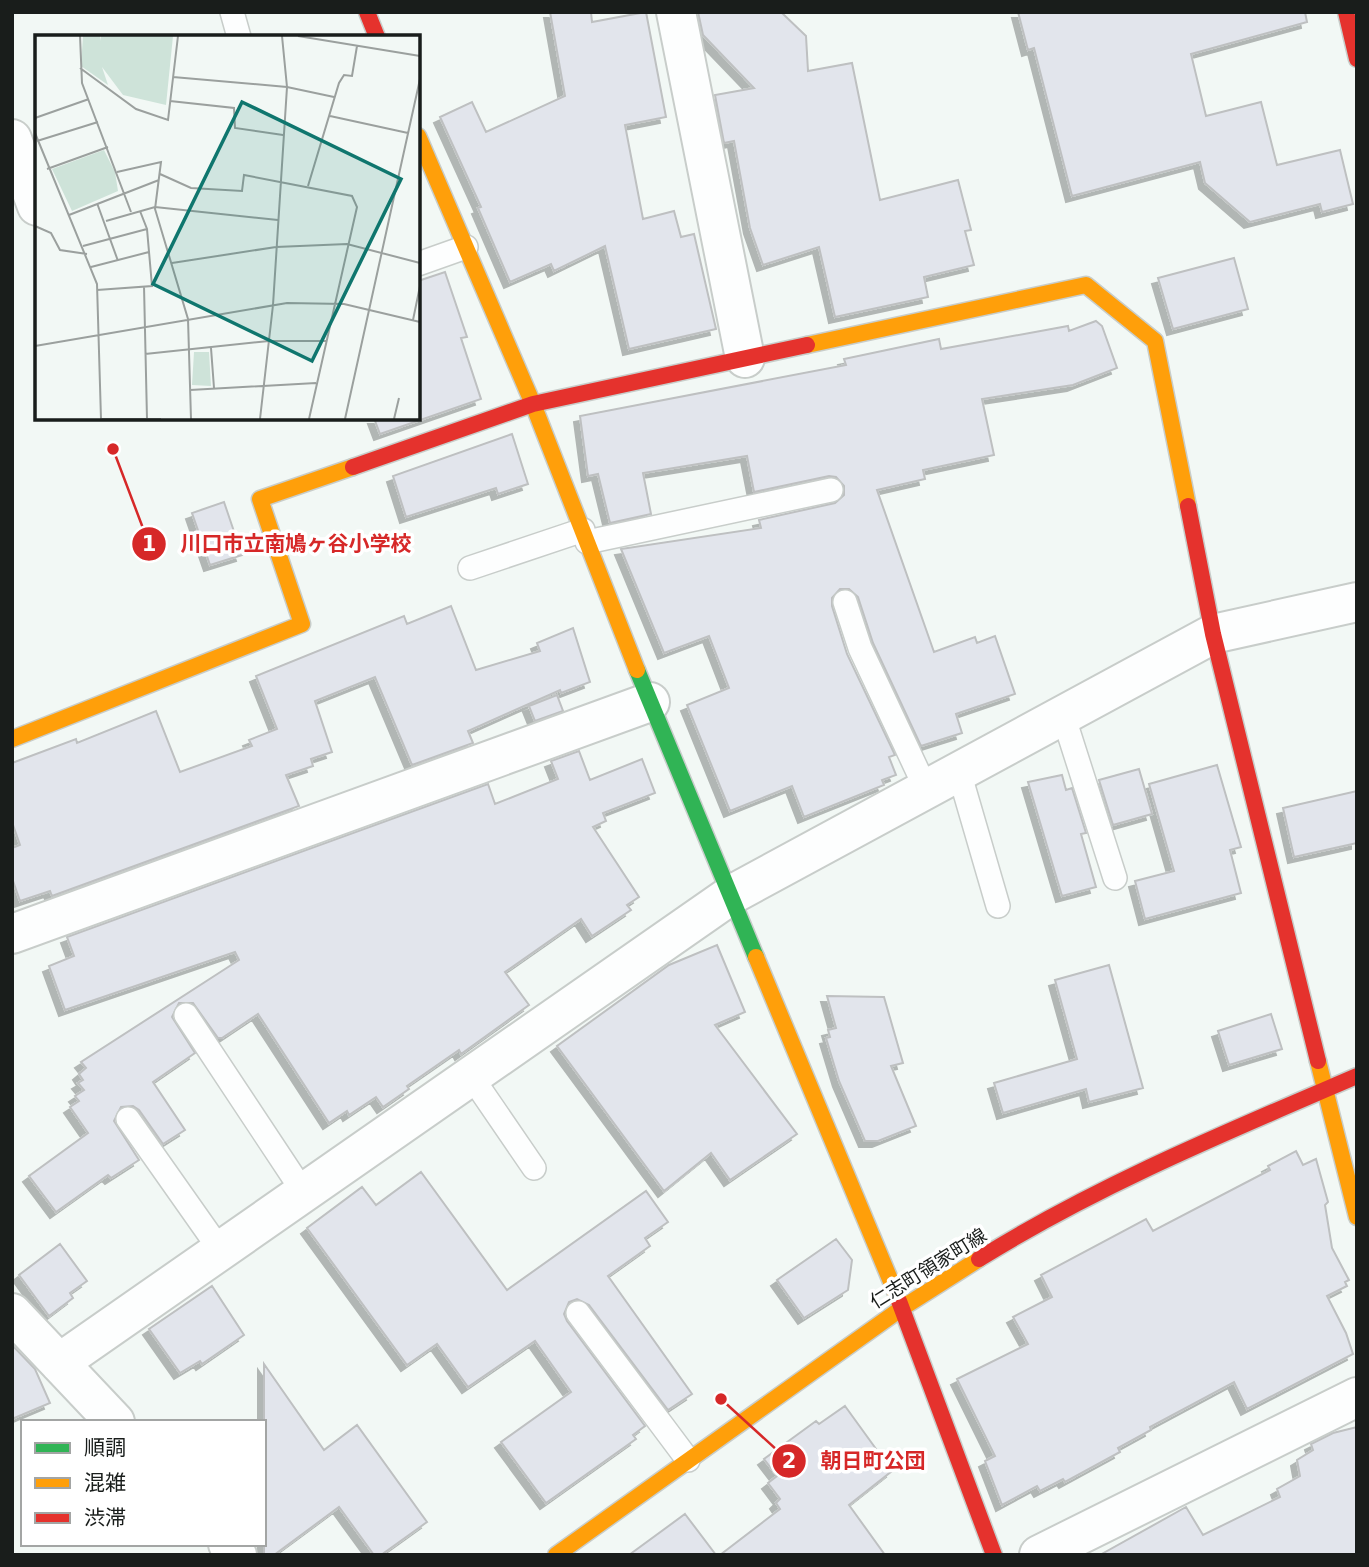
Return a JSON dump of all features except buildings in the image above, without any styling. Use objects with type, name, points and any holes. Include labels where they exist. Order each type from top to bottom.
[{"type":"main road","points":[[367,12],[376,35]]},
{"type":"main road","points":[[1346,12],[1357,59]]},
{"type":"main road","points":[[420,141],[533,404],[650,702],[902,1308],[994,1555]]},
{"type":"main road","points":[[12,739],[302,624],[260,499],[533,404],[1086,285],[1156,341],[1213,634],[1357,1217]]},
{"type":"main road","name":"仁志町領家町線","points":[[556,1555],[902,1308],[994,1250],[1110,1187],[1357,1076]]},
{"type":"street","points":[[676,12],[745,358]]},
{"type":"street","points":[[12,139],[35,201]]},
{"type":"street","points":[[59,1363],[731,895],[1213,634],[1357,602]]},
{"type":"street","points":[[12,934],[650,702]]},
{"type":"street","points":[[12,1313],[113,1420]]},
{"type":"street","points":[[1039,1555],[1357,1398]]},
{"type":"lane","points":[[232,12],[238,35]]},
{"type":"lane","points":[[420,263],[466,247]]},
{"type":"lane","points":[[470,568],[585,536],[831,490]]},
{"type":"lane","points":[[845,602],[860,648],[942,780],[998,906]]},
{"type":"lane","points":[[1063,715],[1115,878]]},
{"type":"lane","points":[[186,1015],[304,1193]]},
{"type":"lane","points":[[471,1076],[534,1168]]},
{"type":"lane","points":[[128,1119],[221,1251]]},
{"type":"lane","points":[[578,1313],[688,1460]]},
{"type":"traffic: fast","points":[[637,670],[756,957]]},
{"type":"traffic: slow","points":[[420,141],[533,404],[637,670]]},
{"type":"traffic: slow","points":[[807,345],[1086,285],[1155,341],[1188,506]]},
{"type":"traffic: slow","points":[[12,739],[302,624],[260,499],[353,467]]},
{"type":"traffic: slow","points":[[756,957],[899,1301]]},
{"type":"traffic: slow","points":[[1318,1061],[1357,1217]]},
{"type":"traffic: slow","points":[[556,1555],[902,1308],[979,1259]]},
{"type":"traffic: jam","points":[[367,12],[376,35]]},
{"type":"traffic: jam","points":[[1346,12],[1357,59]]},
{"type":"traffic: jam","points":[[353,467],[533,404],[807,345]]},
{"type":"traffic: jam","points":[[1188,506],[1213,634],[1318,1061]]},
{"type":"traffic: jam","points":[[979,1259],[1117,1183],[1357,1076]]},
{"type":"traffic: jam","points":[[899,1301],[994,1555]]},
{"type":"place","name":"川口市立南鳩ヶ谷小学校","points":[[113,449]]},
{"type":"place","name":"朝日町公団","points":[[721,1399]]}]
